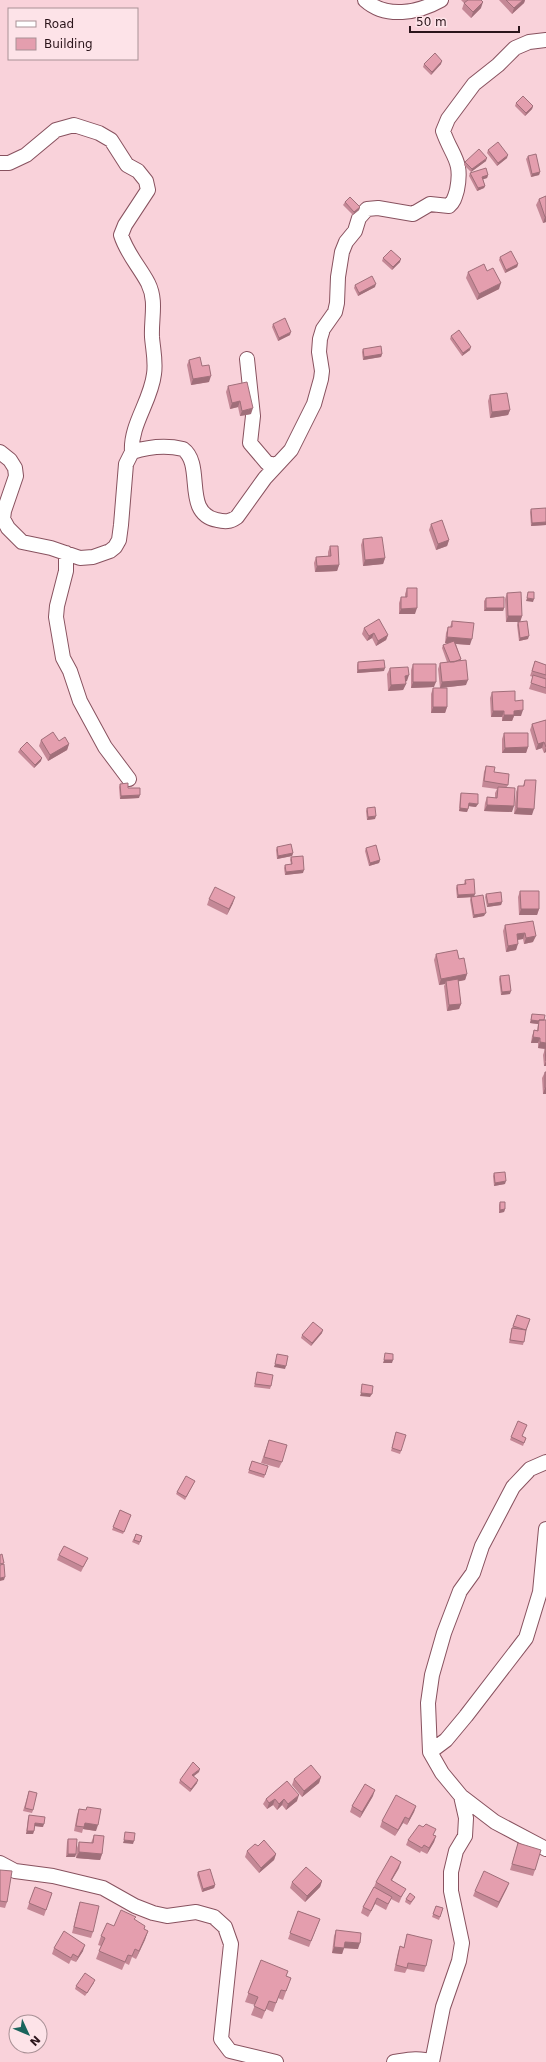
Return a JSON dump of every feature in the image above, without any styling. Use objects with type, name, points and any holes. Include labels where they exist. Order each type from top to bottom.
[{"type":"street","points":[[365,0],[373,7],[384,12],[399,12],[419,10],[441,0]]},
{"type":"street","points":[[132,452],[150,448],[165,447],[175,447],[186,451],[191,462],[196,498],[199,507],[208,518],[225,522],[237,517],[265,478],[291,450],[314,404],[322,375],[319,352],[320,339],[323,329],[335,312],[342,252],[346,242],[355,230],[359,218],[368,209],[378,208],[413,214],[430,204],[448,206],[452,203],[458,184],[459,168],[443,131],[448,119],[474,84],[515,48],[529,42],[546,40]]},
{"type":"street","points":[[0,162],[9,163],[26,155],[56,130],[74,125],[99,133],[111,140],[127,165],[138,171],[146,182],[148,190],[134,211],[121,235],[130,256],[148,283],[153,299],[152,336],[155,353],[154,374],[151,389],[131,441],[132,452],[126,464],[119,540],[115,547],[110,551],[93,557],[80,558],[51,548],[22,542],[8,528],[3,519],[4,510],[16,476],[15,468],[10,460],[0,452]]},
{"type":"street","points":[[247,359],[254,416],[250,443],[267,463],[277,465]]},
{"type":"street","points":[[66,554],[66,571],[57,606],[56,617],[63,658],[70,671],[80,701],[105,747],[129,779]]},
{"type":"street","points":[[546,1462],[530,1469],[513,1487],[482,1546],[473,1573],[460,1591],[432,1675],[428,1703],[430,1752],[442,1773],[461,1796],[495,1822],[546,1849]]},
{"type":"street","points":[[430,1752],[446,1740],[526,1638],[540,1592],[546,1529]]},
{"type":"street","points":[[394,2062],[425,2059],[431,2062],[443,2007],[459,1961],[462,1943],[451,1884],[451,1872],[456,1851],[466,1836],[466,1818],[461,1796]]},
{"type":"street","points":[[0,1863],[15,1870],[60,1877],[103,1888],[134,1906],[153,1914],[167,1916],[196,1912],[214,1917],[225,1927],[231,1944],[221,2039],[230,2051],[276,2062]]},
{"type":"building","points":[[468,0],[481,0],[483,2],[473,12],[464,3]]},
{"type":"building","points":[[506,0],[523,0],[514,8]]},
{"type":"building","points":[[435,53],[442,61],[432,72],[424,64]]},
{"type":"building","points":[[523,96],[533,106],[526,113],[516,103]]},
{"type":"building","points":[[498,142],[508,155],[498,163],[488,150]]},
{"type":"building","points":[[479,149],[487,158],[472,169],[465,162]]},
{"type":"building","points":[[536,154],[540,172],[532,174],[528,156]]},
{"type":"building","points":[[486,168],[488,175],[482,177],[485,186],[478,188],[470,173]]},
{"type":"building","points":[[546,196],[546,217],[545,217],[539,199]]},
{"type":"building","points":[[350,197],[360,207],[354,212],[345,202]]},
{"type":"building","points":[[391,250],[401,259],[393,267],[383,258]]},
{"type":"building","points":[[511,251],[518,264],[506,270],[500,257]]},
{"type":"building","points":[[484,264],[487,271],[493,268],[501,283],[479,294],[468,272]]},
{"type":"building","points":[[372,276],[376,284],[359,293],[355,285]]},
{"type":"building","points":[[285,318],[291,332],[279,338],[273,324]]},
{"type":"building","points":[[459,330],[471,347],[463,353],[451,336]]},
{"type":"building","points":[[381,346],[382,354],[364,357],[363,349]]},
{"type":"building","points":[[200,357],[202,366],[209,365],[211,376],[193,379],[189,360]]},
{"type":"building","points":[[247,382],[253,408],[242,411],[240,401],[232,403],[228,386]]},
{"type":"building","points":[[507,393],[510,410],[492,412],[490,395]]},
{"type":"building","points":[[546,508],[546,522],[532,523],[531,509]]},
{"type":"building","points":[[442,520],[449,540],[438,544],[431,524]]},
{"type":"building","points":[[382,537],[385,558],[365,560],[363,539]]},
{"type":"building","points":[[330,546],[338,546],[339,565],[317,566],[316,557],[331,556]]},
{"type":"building","points":[[407,588],[417,588],[417,608],[401,609],[401,597],[407,597]]},
{"type":"building","points":[[521,592],[522,616],[508,616],[507,593]]},
{"type":"building","points":[[528,592],[534,592],[534,599],[527,598]]},
{"type":"building","points":[[504,597],[504,608],[486,608],[486,598]]},
{"type":"building","points":[[379,619],[388,635],[378,641],[374,633],[369,636],[364,628]]},
{"type":"building","points":[[452,621],[474,623],[472,639],[447,637],[448,627],[452,627]]},
{"type":"building","points":[[527,621],[529,636],[520,638],[518,622]]},
{"type":"building","points":[[454,641],[461,659],[450,662],[443,645]]},
{"type":"building","points":[[384,660],[385,668],[358,670],[358,662]]},
{"type":"building","points":[[466,660],[468,680],[442,682],[440,663]]},
{"type":"building","points":[[535,661],[546,665],[546,675],[532,671]]},
{"type":"building","points":[[413,664],[436,664],[436,682],[413,682]]},
{"type":"building","points":[[408,667],[409,675],[405,676],[406,684],[391,685],[390,668]]},
{"type":"building","points":[[533,675],[546,679],[546,688],[531,683]]},
{"type":"building","points":[[433,688],[447,688],[447,707],[433,707]]},
{"type":"building","points":[[515,691],[515,701],[523,700],[523,710],[514,711],[514,715],[504,715],[504,711],[493,711],[492,692]]},
{"type":"building","points":[[546,720],[546,747],[544,742],[538,744],[532,724]]},
{"type":"building","points":[[53,732],[59,741],[65,737],[69,744],[50,755],[41,740]]},
{"type":"building","points":[[504,733],[528,733],[528,747],[505,748]]},
{"type":"building","points":[[27,742],[42,758],[35,765],[20,749]]},
{"type":"building","points":[[486,766],[495,767],[494,772],[509,774],[508,785],[484,781]]},
{"type":"building","points":[[525,780],[536,780],[534,809],[517,808],[518,786],[524,786]]},
{"type":"building","points":[[128,783],[128,788],[140,788],[140,795],[121,796],[120,784]]},
{"type":"building","points":[[498,787],[515,788],[514,806],[487,805],[487,797],[497,798]]},
{"type":"building","points":[[461,793],[478,794],[478,804],[469,803],[468,809],[460,808]]},
{"type":"building","points":[[375,807],[376,816],[368,817],[367,808]]},
{"type":"building","points":[[291,844],[293,853],[278,856],[277,847]]},
{"type":"building","points":[[376,845],[380,860],[370,863],[366,848]]},
{"type":"building","points":[[303,856],[304,870],[286,872],[285,865],[292,864],[291,857]]},
{"type":"building","points":[[474,879],[475,894],[458,895],[457,885],[466,884],[465,880]]},
{"type":"building","points":[[215,887],[235,897],[229,909],[209,899]]},
{"type":"building","points":[[520,891],[539,891],[539,909],[521,909]]},
{"type":"building","points":[[501,892],[502,902],[488,904],[486,894]]},
{"type":"building","points":[[483,895],[486,913],[474,915],[471,897]]},
{"type":"building","points":[[533,921],[536,936],[526,938],[525,933],[517,934],[518,944],[508,946],[505,925]]},
{"type":"building","points":[[457,950],[459,959],[464,958],[467,974],[441,979],[436,954]]},
{"type":"building","points":[[509,975],[511,991],[502,992],[500,976]]},
{"type":"building","points":[[458,979],[461,1004],[449,1005],[446,981]]},
{"type":"building","points":[[532,1014],[545,1015],[544,1020],[531,1020]]},
{"type":"building","points":[[539,1020],[546,1020],[546,1043],[540,1042],[540,1038],[533,1037],[534,1030],[538,1031]]},
{"type":"building","points":[[546,1072],[546,1088],[545,1088]]},
{"type":"building","points":[[505,1172],[506,1181],[495,1183],[494,1173]]},
{"type":"building","points":[[500,1202],[505,1202],[505,1209],[500,1210]]},
{"type":"building","points":[[517,1315],[530,1319],[526,1330],[513,1326]]},
{"type":"building","points":[[313,1322],[323,1330],[312,1343],[302,1335]]},
{"type":"building","points":[[512,1328],[526,1330],[524,1342],[510,1340]]},
{"type":"building","points":[[385,1353],[393,1354],[393,1360],[384,1360]]},
{"type":"building","points":[[277,1354],[288,1356],[286,1366],[275,1364]]},
{"type":"building","points":[[257,1372],[273,1375],[271,1386],[255,1384]]},
{"type":"building","points":[[362,1384],[373,1386],[372,1394],[361,1393]]},
{"type":"building","points":[[518,1421],[527,1425],[522,1436],[526,1438],[524,1443],[511,1437]]},
{"type":"building","points":[[396,1432],[406,1435],[401,1451],[392,1448]]},
{"type":"building","points":[[269,1440],[287,1445],[282,1462],[264,1457]]},
{"type":"building","points":[[252,1461],[268,1466],[265,1475],[249,1470]]},
{"type":"building","points":[[186,1476],[195,1481],[186,1497],[177,1492]]},
{"type":"building","points":[[120,1510],[131,1515],[124,1532],[113,1527]]},
{"type":"building","points":[[136,1534],[142,1536],[140,1542],[134,1540]]},
{"type":"building","points":[[64,1546],[88,1558],[83,1567],[59,1555]]},
{"type":"building","points":[[2,1554],[4,1563],[0,1564],[0,1555]]},
{"type":"building","points":[[4,1564],[5,1577],[0,1578],[0,1565]]},
{"type":"building","points":[[193,1762],[200,1769],[192,1775],[198,1780],[191,1789],[180,1780]]},
{"type":"building","points":[[311,1765],[321,1777],[304,1791],[294,1779]]},
{"type":"building","points":[[287,1781],[299,1795],[288,1804],[284,1799],[279,1804],[275,1799],[269,1803],[266,1799]]},
{"type":"building","points":[[365,1784],[375,1790],[362,1812],[352,1806]]},
{"type":"building","points":[[29,1791],[37,1793],[33,1810],[25,1808]]},
{"type":"building","points":[[396,1795],[416,1806],[409,1819],[405,1817],[398,1830],[382,1821]]},
{"type":"building","points":[[87,1807],[101,1809],[98,1825],[85,1823],[84,1827],[76,1826],[79,1809],[86,1810]]},
{"type":"building","points":[[29,1815],[45,1817],[44,1824],[35,1823],[34,1831],[27,1831]]},
{"type":"building","points":[[426,1824],[436,1829],[433,1835],[436,1836],[429,1848],[424,1845],[422,1848],[408,1840],[419,1825],[423,1827]]},
{"type":"building","points":[[125,1832],[135,1833],[134,1841],[124,1840]]},
{"type":"building","points":[[94,1835],[104,1836],[102,1854],[79,1852],[79,1842],[93,1843]]},
{"type":"building","points":[[68,1839],[77,1839],[76,1854],[68,1854]]},
{"type":"building","points":[[264,1840],[276,1854],[261,1868],[247,1851],[255,1844],[258,1846]]},
{"type":"building","points":[[518,1843],[541,1850],[535,1870],[512,1864]]},
{"type":"building","points":[[391,1856],[401,1862],[391,1880],[406,1889],[401,1897],[376,1882]]},
{"type":"building","points":[[306,1867],[322,1881],[307,1896],[292,1882]]},
{"type":"building","points":[[210,1869],[215,1885],[203,1889],[198,1872]]},
{"type":"building","points":[[0,1870],[12,1871],[7,1902],[0,1901]]},
{"type":"building","points":[[484,1871],[509,1883],[499,1902],[475,1891]]},
{"type":"building","points":[[35,1887],[52,1893],[46,1910],[29,1903]]},
{"type":"building","points":[[374,1887],[392,1897],[388,1904],[377,1898],[371,1911],[363,1907]]},
{"type":"building","points":[[410,1893],[415,1897],[411,1902],[406,1899]]},
{"type":"building","points":[[80,1902],[99,1906],[93,1932],[74,1927]]},
{"type":"building","points":[[436,1906],[443,1908],[440,1917],[433,1914]]},
{"type":"building","points":[[121,1910],[136,1917],[134,1919],[145,1926],[144,1929],[148,1931],[139,1951],[135,1949],[132,1956],[128,1955],[125,1962],[99,1951],[105,1938],[101,1936],[107,1923],[114,1926]]},
{"type":"building","points":[[298,1911],[320,1919],[311,1941],[290,1933]]},
{"type":"building","points":[[336,1930],[361,1933],[360,1943],[345,1942],[344,1948],[334,1947]]},
{"type":"building","points":[[64,1931],[85,1945],[78,1957],[73,1954],[71,1958],[54,1948]]},
{"type":"building","points":[[407,1934],[432,1940],[426,1966],[408,1963],[407,1968],[396,1965],[400,1946],[404,1948]]},
{"type":"building","points":[[261,1960],[288,1971],[286,1976],[291,1978],[286,1991],[281,1990],[276,2003],[269,2001],[265,2011],[254,2006],[258,1997],[248,1993]]},
{"type":"building","points":[[85,1973],[95,1980],[87,1993],[76,1986]]}]
